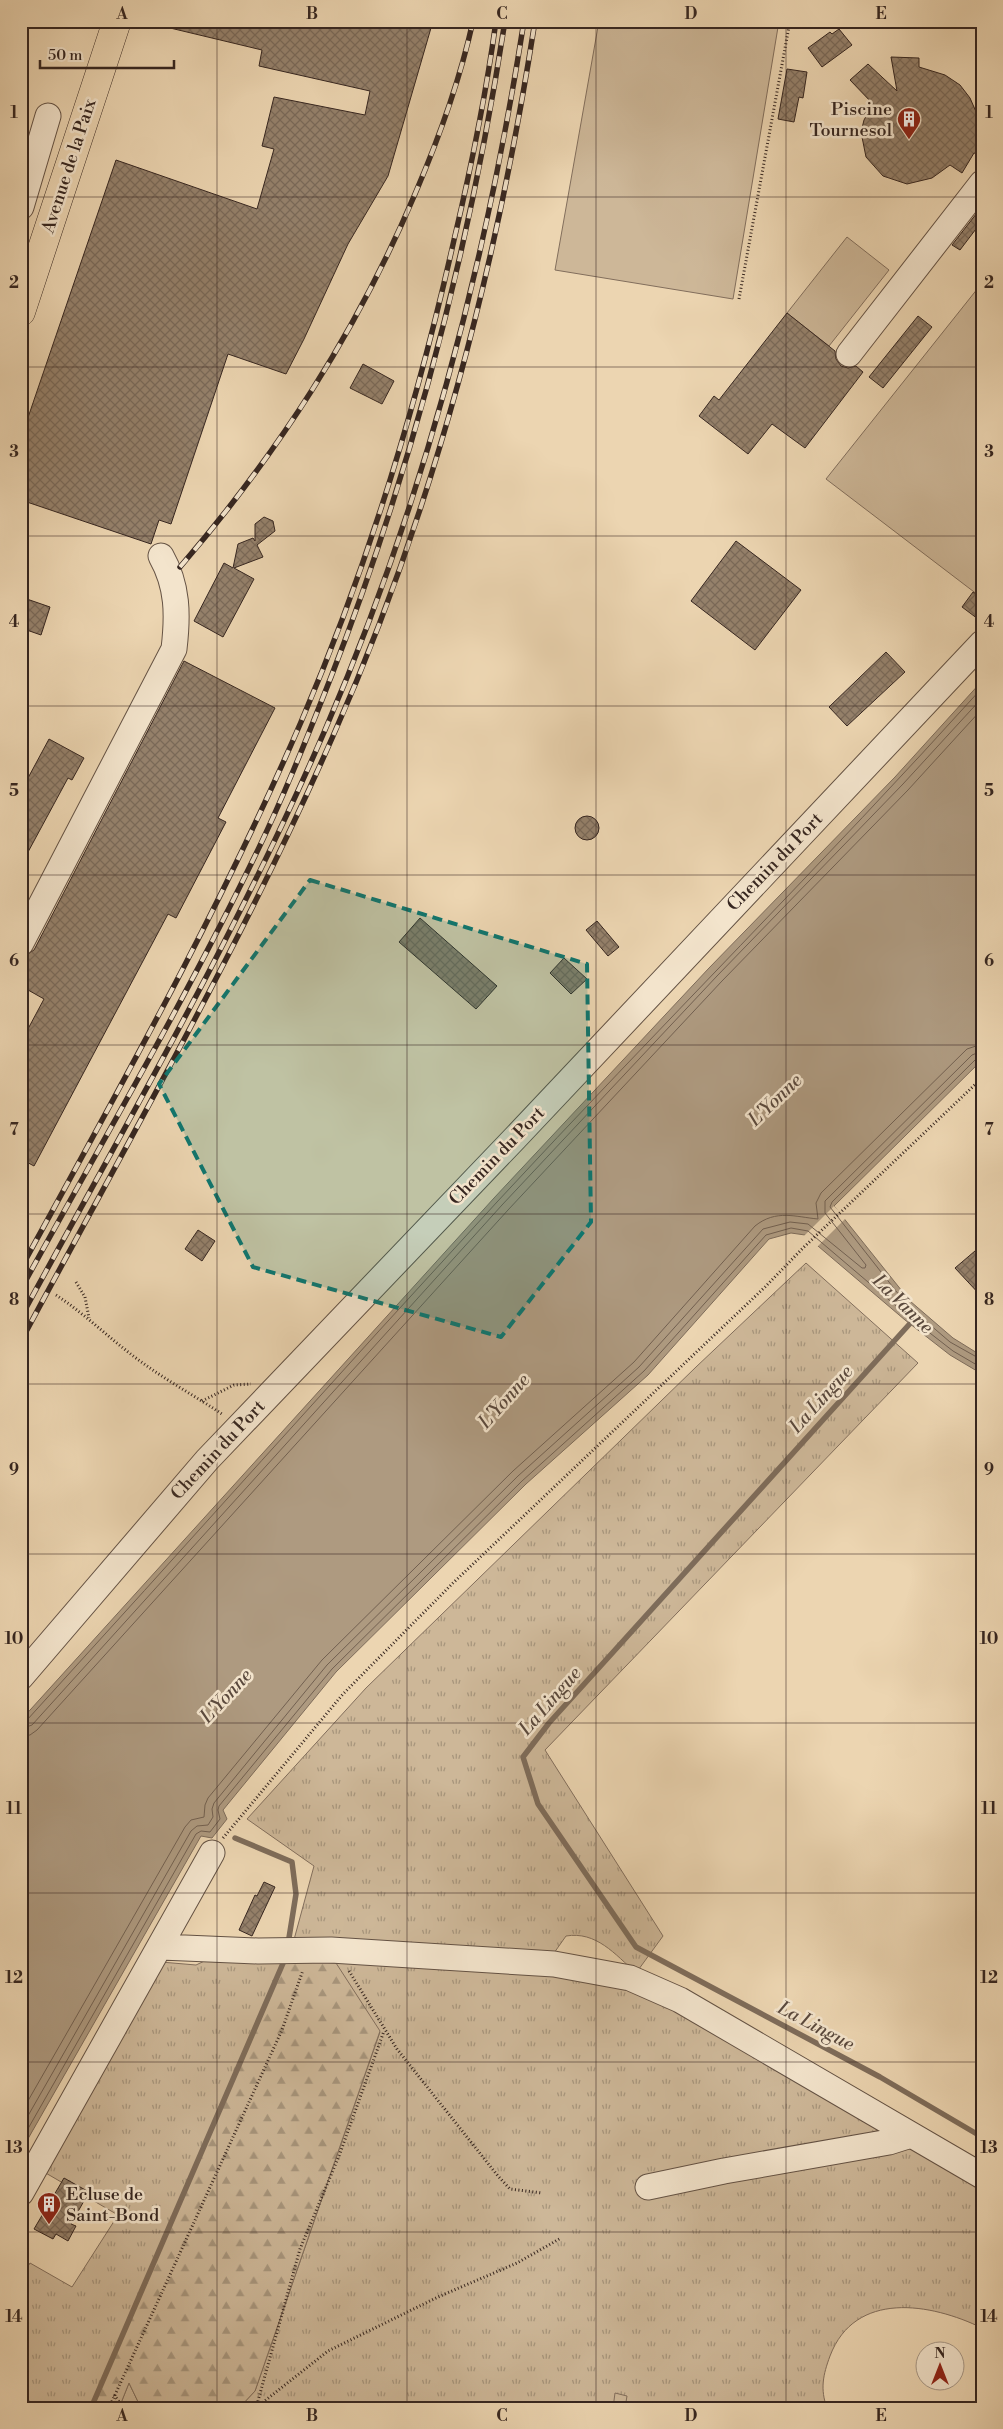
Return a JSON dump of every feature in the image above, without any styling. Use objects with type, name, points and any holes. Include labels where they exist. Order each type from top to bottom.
[{"type":"main road","name":"Avenue de la Paix","points":[[21,312],[117,21]]},
{"type":"street","points":[[21,207],[46,127],[76,146]]},
{"type":"street","points":[[848,354],[982,183]]},
{"type":"street","points":[[21,943],[174,649],[177,621],[175,590],[170,570],[161,556]]},
{"type":"street","name":"Chemin du Port","points":[[21,1677],[182,1488],[239,1426],[515,1138],[982,643]]},
{"type":"street","points":[[21,2193],[216,1848]]},
{"type":"street","points":[[161,1946],[337,1951],[554,1964],[630,1978],[680,2000],[982,2176]]},
{"type":"street","points":[[648,2187],[724,2171],[889,2142],[911,2135]]},
{"type":"path","points":[[739,299],[790,21]]},
{"type":"path","points":[[216,1848],[241,1814],[343,1694],[453,1583],[744,1308],[843,1209],[982,1078]]},
{"type":"path","points":[[76,1282],[85,1297],[90,1318]]},
{"type":"path","points":[[56,1295],[90,1318],[100,1330],[148,1367],[239,1426]]},
{"type":"path","points":[[202,1401],[234,1385],[267,1382],[274,1390]]},
{"type":"path","points":[[109,2408],[113,2395],[282,2030],[310,1951]]},
{"type":"path","points":[[337,1951],[384,2031],[397,2049],[510,2189],[542,2193]]},
{"type":"path","points":[[384,2031],[339,2156],[300,2249],[256,2408],[328,2351],[438,2297],[517,2263],[561,2238]]},
{"type":"path","points":[[113,2395],[124,2408]]},
{"type":"highlighted area","points":[[310,880],[587,964],[591,1222],[501,1337],[253,1267],[159,1084]]},
{"type":"green space","points":[[599,21],[779,21],[733,299],[555,270]]},
{"type":"green space","points":[[847,237],[889,270],[829,346],[787,313]]},
{"type":"green space","points":[[982,283],[982,598],[826,479]]},
{"type":"green space","points":[[806,1263],[918,1363],[545,1750],[663,1936],[636,1973],[604,1945],[596,1940],[577,1935],[566,1936],[554,1953],[292,1947],[314,1866],[247,1819],[366,1688],[696,1367]]},
{"type":"green space","points":[[213,1957],[540,1970],[632,1983],[982,2187],[982,2328],[962,2319],[918,2308],[896,2308],[876,2312],[857,2320],[842,2335],[830,2356],[824,2376],[823,2388],[827,2408],[239,2408],[255,2391],[380,2032],[287,1960],[91,2408],[48,2408],[21,2398],[21,2278],[30,2263],[72,2287],[118,2215],[44,2172],[161,1962],[196,1965]]},
{"type":"green space","points":[[286,1960],[336,1963],[380,2031],[255,2391],[239,2408],[141,2408],[129,2383],[119,2408],[91,2408]]},
{"type":"green space","points":[[129,2383],[141,2408],[119,2408]]},
{"type":"green space","points":[[615,2393],[627,2396],[625,2408],[613,2408]]},
{"type":"water","points":[[982,681],[982,1060],[834,1206],[910,1301],[953,1338],[982,1356],[982,1374],[950,1355],[905,1320],[805,1235],[791,1233],[769,1239],[648,1375],[526,1484],[336,1672],[223,1810],[227,1819],[212,1838],[201,1836],[21,2151],[21,1720],[494,1198],[709,968],[895,777]]},
{"type":"pier","points":[[834,1206],[846,1218],[815,1249],[803,1237]]},
{"type":"building","points":[[166,21],[433,21],[388,176],[348,244],[286,374],[228,354],[171,524],[159,520],[151,544],[21,500],[21,438],[116,160],[257,209],[274,149],[262,146],[274,97],[365,115],[370,91],[259,66],[262,50],[166,27]]},
{"type":"building","points":[[839,29],[852,45],[822,67],[808,48],[830,32],[832,34]]},
{"type":"building","name":"Piscine Tournesol","points":[[891,57],[919,58],[919,67],[945,75],[960,85],[970,98],[977,114],[980,133],[978,154],[974,153],[962,173],[950,165],[932,178],[907,184],[883,176],[866,157],[861,132],[864,120],[873,104],[850,80],[868,64],[897,91]]},
{"type":"building","points":[[787,69],[807,72],[803,98],[799,97],[794,122],[778,119]]},
{"type":"building","points":[[980,209],[982,211],[982,221],[960,250],[952,245]]},
{"type":"building","points":[[787,313],[835,351],[836,359],[841,366],[848,368],[856,366],[863,372],[805,448],[772,424],[748,454],[699,416],[714,396],[719,400]]},
{"type":"building","points":[[918,316],[932,327],[883,388],[869,377]]},
{"type":"building","points":[[363,364],[394,381],[382,404],[350,388]]},
{"type":"building","points":[[264,517],[273,521],[275,531],[257,545],[263,557],[234,568],[254,579],[223,637],[194,621],[224,563],[233,568],[238,544],[253,538],[255,541],[255,524]]},
{"type":"building","points":[[736,541],[801,590],[755,650],[691,601]]},
{"type":"building","points":[[973,592],[982,598],[982,622],[962,607]]},
{"type":"building","points":[[21,597],[50,607],[41,635],[21,628]]},
{"type":"building","points":[[886,652],[905,672],[847,726],[829,707]]},
{"type":"building","points":[[184,661],[275,708],[218,818],[226,822],[176,918],[168,914],[34,1166],[21,1159],[21,1042],[44,999],[21,986],[21,958],[34,950]]},
{"type":"building","points":[[49,739],[84,758],[72,780],[68,778],[21,865],[21,791]]},
{"type":"building","points":[[587,816],[592,817],[598,823],[598,833],[592,839],[587,840],[582,839],[576,833],[575,828],[576,823],[582,817]]},
{"type":"building","points":[[420,918],[497,986],[476,1009],[399,942]]},
{"type":"building","points":[[597,921],[619,947],[608,956],[586,930]]},
{"type":"building","points":[[564,958],[587,979],[571,994],[550,973]]},
{"type":"building","points":[[198,1230],[215,1241],[202,1261],[185,1249]]},
{"type":"building","points":[[982,1245],[982,1297],[955,1268]]},
{"type":"building","points":[[264,1882],[275,1887],[252,1936],[239,1930],[255,1895],[257,1896]]},
{"type":"building","points":[[64,2178],[89,2192],[71,2224],[76,2226],[68,2241],[56,2234],[53,2239],[34,2229]]},
{"type":"waterway","name":"La Lingue","points":[[915,1318],[549,1723],[523,1757],[538,1804],[636,1947],[880,2077],[982,2137]]},
{"type":"waterway","points":[[235,1838],[292,1862],[296,1894],[288,1944]]},
{"type":"waterway","points":[[91,2408],[284,1961]]},
{"type":"railway","points":[[180,567],[216,524],[282,436],[341,343],[367,295],[392,245],[432,152],[455,87],[473,21]]},
{"type":"railway","points":[[21,1268],[95,1134],[203,930],[237,861],[301,722],[348,604],[389,484],[440,302],[478,131],[496,21]]},
{"type":"railway","points":[[21,1289],[226,915],[274,815],[331,677],[361,597],[388,516],[436,354],[475,189],[505,21]]},
{"type":"railway","points":[[21,1317],[180,1027],[256,880],[325,730],[360,645],[392,558],[447,382],[491,203],[524,21]]},
{"type":"railway","points":[[21,1341],[223,966],[298,814],[369,650],[402,563],[458,385],[502,204],[520,113],[535,21]]},
{"type":"place","name":"Piscine Tournesol","points":[[909,140]]},
{"type":"place","name":"Ecluse de Saint-Bond","points":[[49,2225]]},
{"type":"water label","name":"L'Yonne","points":[[775,1100]]},
{"type":"water label","name":"La Vanne","points":[[903,1304]]},
{"type":"water label","name":"L'Yonne","points":[[504,1401]]},
{"type":"water label","name":"L'Yonne","points":[[226,1696]]}]
